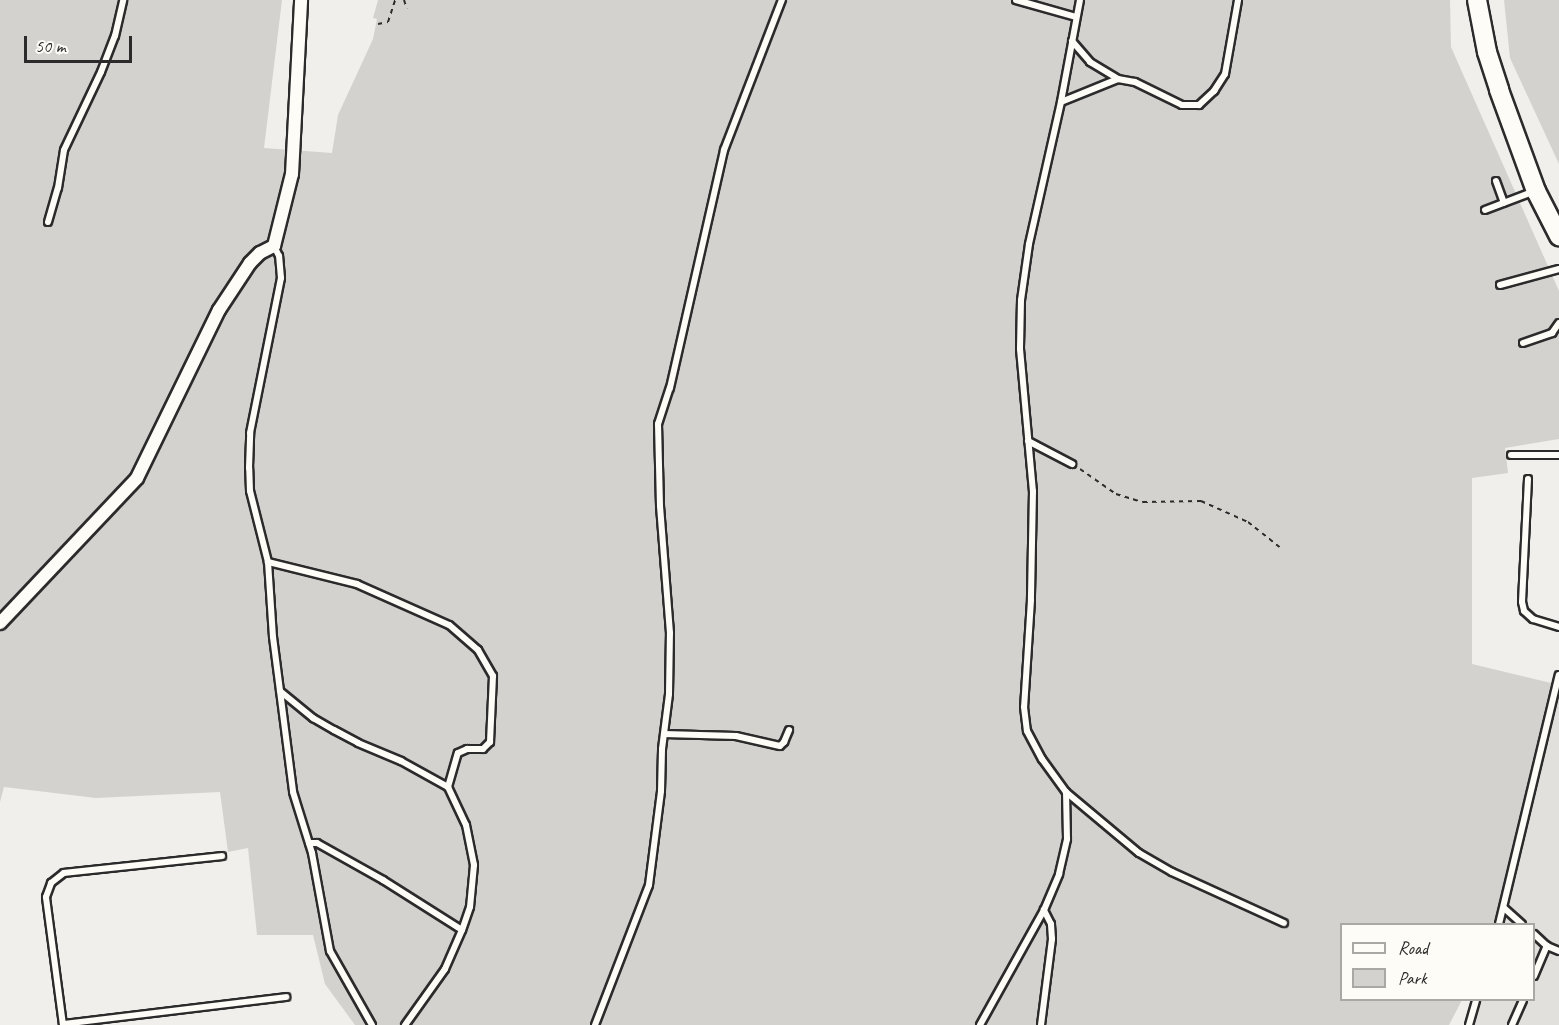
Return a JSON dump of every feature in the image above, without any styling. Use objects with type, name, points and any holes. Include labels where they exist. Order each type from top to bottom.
[{"type":"main road","points":[[1477,0],[1493,71],[1536,191],[1559,236]]},
{"type":"street","points":[[0,623],[136,478],[219,310],[250,263],[260,253],[274,246],[292,174],[301,0]]},
{"type":"lane","points":[[48,222],[58,188],[64,150],[101,72],[115,36],[123,0]]},
{"type":"lane","points":[[595,1025],[649,885],[661,791],[669,694],[670,633],[660,506],[658,424],[670,388],[724,150],[782,0]]},
{"type":"lane","points":[[1080,0],[1061,102],[1029,244],[1021,300],[1020,349],[1034,534],[1024,707],[1027,731],[1042,759],[1066,792],[1139,853],[1172,872],[1284,923]]},
{"type":"lane","points":[[1072,41],[1090,62],[1118,79],[1135,82],[1182,105],[1199,105],[1214,91],[1224,74],[1238,0]]},
{"type":"lane","points":[[1021,1],[1076,17]]},
{"type":"lane","points":[[1061,102],[1118,79]]},
{"type":"lane","points":[[1496,181],[1504,203]]},
{"type":"lane","points":[[1485,210],[1536,191]]},
{"type":"lane","points":[[274,246],[279,256],[281,278],[250,433],[249,468],[252,500],[268,562],[273,637],[293,792],[309,843],[330,951],[372,1025]]},
{"type":"lane","points":[[1500,285],[1559,269]]},
{"type":"lane","points":[[1523,343],[1552,333],[1559,323]]},
{"type":"lane","points":[[1028,441],[1072,464]]},
{"type":"lane","points":[[1511,456],[1559,455]]},
{"type":"lane","points":[[1528,479],[1522,602],[1524,612],[1533,620],[1559,627]]},
{"type":"lane","points":[[268,562],[357,584],[449,626],[478,650],[493,676],[490,742],[483,749],[467,749],[459,753],[448,787]]},
{"type":"lane","points":[[1499,923],[1559,675]]},
{"type":"lane","points":[[280,691],[313,718],[448,787],[466,825],[474,865],[470,907],[445,969],[405,1025]]},
{"type":"lane","points":[[664,734],[736,736],[780,746],[789,730]]},
{"type":"lane","points":[[980,1025],[1044,910],[1064,857],[1066,792]]},
{"type":"lane","points":[[309,843],[317,843],[383,880],[462,930]]},
{"type":"lane","points":[[222,856],[64,873],[51,883],[46,897],[63,1024],[286,997]]},
{"type":"lane","points":[[1504,908],[1521,923]]},
{"type":"lane","points":[[1041,1025],[1052,939],[1051,924],[1044,910]]},
{"type":"lane","points":[[1535,936],[1547,946],[1559,951]]},
{"type":"lane","points":[[1535,972],[1547,946]]},
{"type":"lane","points":[[1469,1025],[1475,1001]]},
{"type":"lane","points":[[1512,1025],[1523,1001]]},
{"type":"path","points":[[378,24],[388,22],[396,0]]},
{"type":"path","points":[[404,0],[407,9]]},
{"type":"path","points":[[1072,464],[1125,497],[1143,502],[1186,503],[1194,500],[1236,515],[1281,549]]},
{"type":"shaded area","points":[[1559,687],[1559,1025],[1474,1025],[1481,1001],[1535,1001],[1535,923],[1504,923]]},
{"type":"green space","points":[[0,0],[282,0],[264,148],[332,153],[338,115],[373,39],[377,19],[373,18],[378,0],[1450,0],[1451,47],[1559,291],[1559,439],[1505,448],[1508,473],[1472,478],[1472,664],[1551,683],[1494,923],[1340,923],[1340,1001],[1461,1001],[1449,1025],[355,1025],[325,984],[313,935],[257,935],[248,848],[228,852],[220,792],[96,798],[4,787],[0,802]]},
{"type":"green space","points":[[1504,0],[1559,0],[1559,164],[1510,58]]}]
